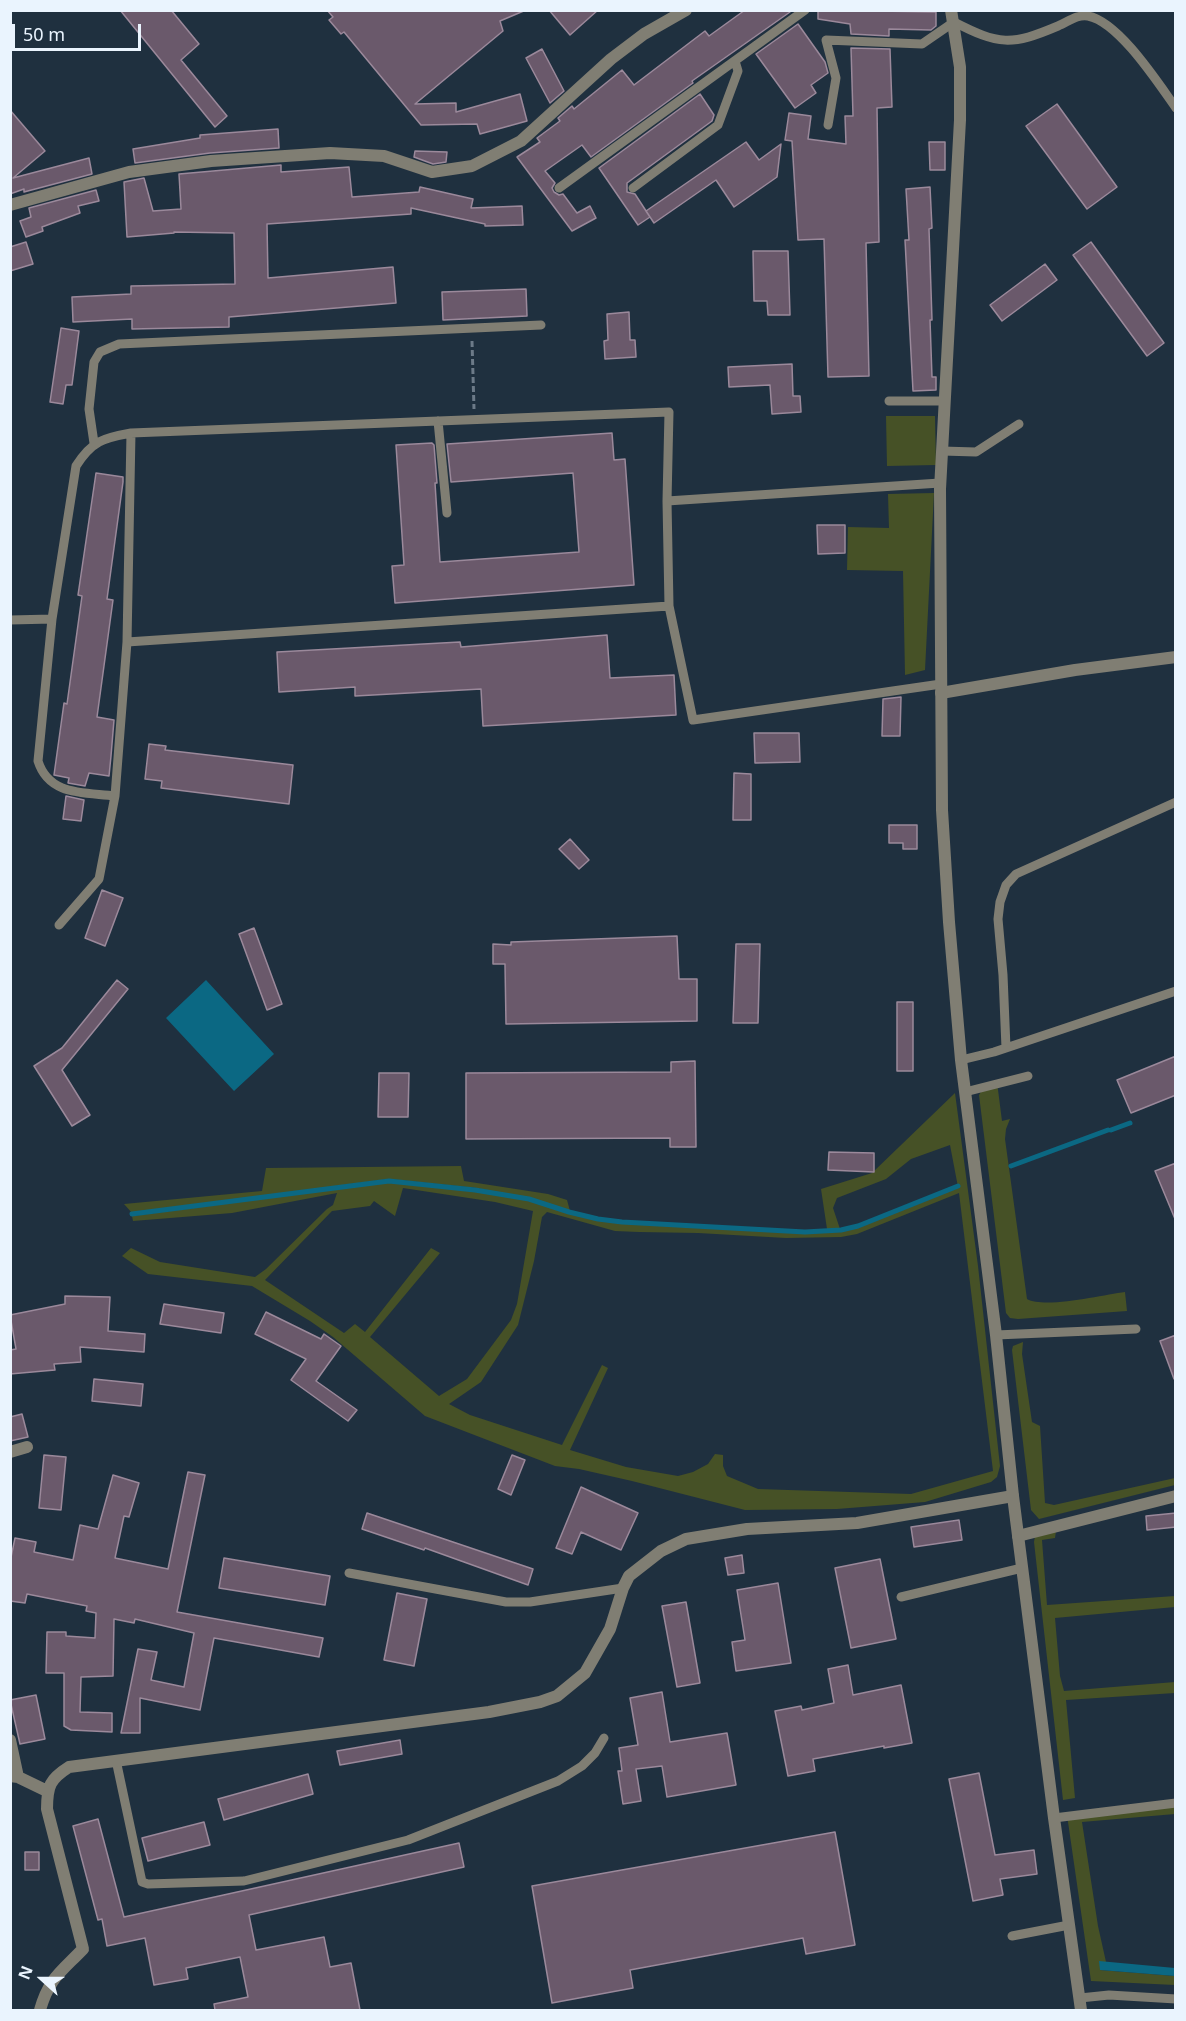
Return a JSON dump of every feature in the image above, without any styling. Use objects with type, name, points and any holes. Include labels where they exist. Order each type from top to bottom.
[{"type":"street","points":[[10,205],[129,172],[211,161],[330,153],[384,156],[432,172],[472,166],[521,141],[611,59],[644,34],[686,10]]},
{"type":"street","points":[[952,16],[960,67],[960,120],[940,483],[942,810],[961,1060],[996,1335],[1022,1568],[1054,1818],[1081,2004]]},
{"type":"street","points":[[941,689],[1176,657]]},
{"type":"street","points":[[10,1452],[27,1447]]},
{"type":"street","points":[[40,2010],[51,1981],[83,1949],[47,1809],[47,1791],[55,1775],[69,1767],[489,1712],[540,1702],[557,1696],[585,1673],[610,1629],[629,1576],[647,1560],[686,1539],[747,1528],[857,1523],[1013,1496]]},
{"type":"street","points":[[1018,1536],[1176,1496]]},
{"type":"street","points":[[10,1740],[14,1776],[47,1791]]},
{"type":"lane","points":[[559,188],[805,10]]},
{"type":"lane","points":[[828,125],[836,78],[826,40],[922,44],[952,16],[985,38],[1017,41],[1080,16],[1089,16],[1106,24],[1136,55],[1176,108]]},
{"type":"lane","points":[[633,188],[718,125],[738,71],[735,61]]},
{"type":"lane","points":[[94,444],[89,409],[94,362],[100,352],[119,344],[541,325]]},
{"type":"lane","points":[[889,401],[945,400]]},
{"type":"lane","points":[[115,796],[66,790],[55,785],[41,772],[38,761],[52,619],[76,466],[84,453],[94,444],[106,438],[131,433],[669,412],[667,501],[669,606],[693,720],[941,689]]},
{"type":"lane","points":[[438,421],[447,513]]},
{"type":"lane","points":[[942,451],[976,452],[1019,424]]},
{"type":"lane","points":[[59,924],[99,879],[115,796],[127,642],[131,433]]},
{"type":"lane","points":[[667,501],[940,483]]},
{"type":"lane","points":[[127,642],[669,606]]},
{"type":"lane","points":[[10,620],[52,619]]},
{"type":"lane","points":[[1006,1048],[1004,975],[998,919],[1000,902],[1006,885],[1016,874],[1176,802]]},
{"type":"lane","points":[[961,1060],[1006,1048],[1176,991]]},
{"type":"lane","points":[[965,1092],[1028,1077]]},
{"type":"lane","points":[[996,1335],[1136,1329]]},
{"type":"lane","points":[[901,1598],[1022,1568]]},
{"type":"lane","points":[[350,1573],[506,1602],[530,1602],[623,1588]]},
{"type":"lane","points":[[116,1760],[142,1882],[148,1884],[244,1881],[408,1840],[558,1781],[582,1766],[595,1753],[604,1738]]},
{"type":"lane","points":[[1054,1818],[1176,1803]]},
{"type":"lane","points":[[1012,1936],[1069,1925]]},
{"type":"lane","points":[[1081,2004],[1109,1995],[1176,1999]]},
{"type":"path","points":[[472,328],[475,420]]},
{"type":"green space","points":[[886,416],[935,416],[936,465],[887,466]]},
{"type":"green space","points":[[934,493],[925,670],[905,675],[903,571],[847,570],[848,527],[889,528],[888,494]]},
{"type":"green space","points":[[997,1082],[1002,1121],[1010,1119],[1005,1139],[1027,1299],[1047,1303],[1125,1292],[1127,1311],[1018,1319],[1010,1318],[1006,1313],[979,1095],[982,1090]]},
{"type":"green space","points":[[955,1093],[978,1266],[1000,1466],[997,1477],[991,1482],[925,1502],[837,1509],[745,1510],[632,1481],[555,1466],[425,1416],[333,1337],[252,1286],[148,1274],[122,1256],[131,1248],[160,1262],[255,1277],[333,1205],[337,1193],[232,1213],[133,1221],[132,1216],[390,1182],[475,1191],[529,1200],[597,1220],[805,1233],[841,1231],[858,1227],[958,1187],[950,1145],[911,1159],[886,1179],[837,1198],[833,1208],[840,1229],[827,1229],[821,1189],[872,1173]],"holes":[[[403,1188],[495,1202],[533,1211],[517,1304],[511,1320],[467,1379],[439,1396],[370,1337],[440,1253],[431,1248],[365,1332],[355,1324],[344,1333],[265,1280],[332,1211],[370,1206],[374,1201],[395,1216]],[[959,1193],[993,1471],[911,1494],[758,1489],[727,1476],[723,1466],[723,1455],[715,1454],[708,1464],[693,1472],[678,1476],[626,1467],[570,1450],[608,1368],[602,1365],[562,1445],[470,1415],[449,1404],[481,1382],[518,1325],[542,1217],[547,1212],[615,1231],[786,1238],[841,1237],[857,1234]]]},
{"type":"green space","points":[[461,1166],[464,1181],[548,1194],[567,1200],[570,1211],[541,1201],[476,1188],[389,1179],[132,1213],[124,1204],[262,1191],[266,1168]]},
{"type":"green space","points":[[1023,1342],[1022,1354],[1032,1422],[1040,1426],[1045,1503],[1054,1505],[1175,1478],[1175,1485],[1039,1519],[1031,1510],[1012,1350],[1013,1346]]},
{"type":"green space","points":[[1056,1531],[1055,1538],[1042,1540],[1047,1605],[1175,1596],[1175,1607],[1055,1618],[1060,1676],[1064,1691],[1175,1682],[1175,1693],[1066,1700],[1075,1798],[1063,1800],[1034,1542],[1035,1536]]},
{"type":"green space","points":[[1175,1800],[1175,1814],[1082,1822],[1098,1926],[1106,1962],[1100,1970],[1175,1976],[1175,1985],[1091,1981],[1067,1815]]},
{"type":"water","points":[[206,980],[274,1054],[234,1091],[166,1018]]},
{"type":"water","points":[[1099,1961],[1175,1968],[1175,1976],[1100,1970]]},
{"type":"building","points":[[120,10],[171,10],[199,44],[181,60],[227,116],[215,127]]},
{"type":"building","points":[[327,10],[526,10],[500,21],[503,31],[415,104],[456,103],[456,112],[520,94],[527,121],[480,134],[477,124],[421,125],[344,32],[341,34],[329,20],[333,17]]},
{"type":"building","points":[[549,10],[598,10],[570,35]]},
{"type":"building","points":[[745,10],[789,10],[790,12],[692,81],[693,83],[591,157],[582,145],[545,171],[555,183],[552,188],[554,192],[559,195],[563,194],[577,213],[590,206],[596,218],[572,231],[517,157],[540,142],[537,138],[560,121],[558,118],[572,106],[574,109],[622,70],[634,85],[705,31],[709,36]]},
{"type":"building","points":[[818,10],[936,12],[936,26],[931,30],[889,29],[889,36],[851,34],[850,24],[818,19]]},
{"type":"building","points":[[798,24],[825,62],[828,73],[811,85],[816,93],[795,108],[756,54]]},
{"type":"building","points":[[851,48],[890,49],[892,107],[877,108],[879,242],[866,243],[869,376],[828,377],[824,239],[798,240],[792,141],[785,140],[789,113],[811,116],[808,139],[846,144],[845,116],[853,116]]},
{"type":"building","points":[[542,49],[564,91],[550,103],[526,58]]},
{"type":"building","points":[[700,94],[714,115],[712,121],[627,183],[627,192],[635,194],[650,217],[638,225],[599,168]]},
{"type":"building","points":[[1057,104],[1117,187],[1087,209],[1026,126]]},
{"type":"building","points":[[10,110],[45,151],[13,178],[89,158],[92,174],[10,194]]},
{"type":"building","points":[[278,129],[279,148],[210,153],[135,163],[133,149],[200,138],[200,135]]},
{"type":"building","points":[[746,142],[759,160],[781,144],[777,177],[734,207],[716,180],[654,223],[646,211]]},
{"type":"building","points":[[929,142],[945,142],[945,170],[930,170]]},
{"type":"building","points":[[415,151],[447,152],[446,162],[433,164],[414,157]]},
{"type":"building","points":[[281,165],[281,172],[349,167],[352,197],[419,192],[420,187],[473,199],[471,208],[522,206],[523,225],[485,226],[485,224],[411,208],[411,214],[267,224],[268,278],[393,267],[396,303],[229,317],[229,327],[132,329],[132,319],[73,322],[72,297],[131,294],[131,286],[235,284],[234,233],[174,232],[127,237],[124,182],[144,178],[153,211],[181,209],[179,174]]},
{"type":"building","points":[[930,187],[932,320],[930,320],[932,377],[936,377],[936,390],[913,391],[905,240],[909,240],[906,189]]},
{"type":"building","points":[[96,190],[99,201],[78,206],[80,213],[42,227],[43,231],[26,237],[20,221],[31,217],[29,208]]},
{"type":"building","points":[[26,242],[33,264],[10,271],[10,247]]},
{"type":"building","points":[[1091,242],[1164,343],[1147,356],[1073,255]]},
{"type":"building","points":[[753,251],[788,251],[790,315],[768,315],[767,301],[754,301]]},
{"type":"building","points":[[1045,264],[1057,280],[1002,321],[990,305]]},
{"type":"building","points":[[526,289],[527,316],[443,320],[442,292]]},
{"type":"building","points":[[629,312],[630,340],[635,340],[636,357],[605,359],[604,341],[608,340],[607,314]]},
{"type":"building","points":[[61,328],[79,331],[72,385],[66,385],[63,404],[50,402]]},
{"type":"building","points":[[792,364],[793,396],[800,396],[801,412],[772,414],[770,385],[729,387],[728,367]]},
{"type":"building","points":[[612,433],[614,460],[625,459],[634,585],[395,603],[392,566],[404,565],[396,445],[432,443],[434,445],[440,562],[579,552],[573,473],[451,482],[447,444]]},
{"type":"building","points":[[96,473],[123,477],[123,482],[107,599],[113,600],[97,717],[114,720],[109,776],[89,773],[85,786],[68,783],[69,778],[54,775],[64,703],[67,704],[82,596],[78,595]]},
{"type":"building","points":[[817,525],[845,525],[845,553],[818,554]]},
{"type":"building","points":[[607,635],[610,678],[674,675],[676,715],[483,726],[481,689],[355,696],[355,687],[279,692],[277,652],[460,642],[461,647]]},
{"type":"building","points":[[901,697],[900,736],[882,736],[883,699]]},
{"type":"building","points":[[754,733],[799,733],[800,762],[755,763]]},
{"type":"building","points":[[149,744],[166,746],[165,750],[293,765],[289,804],[161,788],[162,781],[145,779]]},
{"type":"building","points":[[734,773],[751,774],[751,820],[733,820]]},
{"type":"building","points":[[66,796],[84,800],[81,821],[63,819]]},
{"type":"building","points":[[889,825],[917,825],[917,849],[903,849],[903,843],[889,843]]},
{"type":"building","points":[[570,839],[589,860],[579,869],[559,849]]},
{"type":"building","points":[[102,890],[123,898],[105,946],[85,938]]},
{"type":"building","points":[[254,928],[282,1004],[267,1010],[239,934]]},
{"type":"building","points":[[677,936],[679,979],[697,979],[697,1021],[506,1024],[505,964],[493,964],[493,944]]},
{"type":"building","points":[[736,944],[760,944],[758,1023],[733,1023]]},
{"type":"building","points":[[117,980],[128,989],[62,1070],[90,1115],[72,1126],[34,1066],[62,1048]]},
{"type":"building","points":[[897,1002],[913,1002],[913,1071],[897,1071]]},
{"type":"building","points":[[1176,1056],[1176,1095],[1131,1113],[1117,1080]]},
{"type":"building","points":[[695,1061],[696,1147],[670,1147],[670,1138],[466,1139],[466,1073],[671,1072],[671,1062]]},
{"type":"building","points":[[379,1073],[409,1073],[408,1117],[378,1117]]},
{"type":"building","points":[[829,1152],[874,1153],[874,1172],[828,1170]]},
{"type":"building","points":[[1176,1163],[1176,1219],[1175,1219],[1155,1171]]},
{"type":"building","points":[[65,1296],[110,1297],[108,1331],[145,1334],[144,1352],[80,1347],[81,1362],[54,1364],[55,1370],[10,1374],[10,1350],[16,1349],[10,1315],[65,1304]]},
{"type":"building","points":[[164,1304],[224,1313],[221,1333],[160,1324]]},
{"type":"building","points":[[266,1312],[321,1339],[324,1334],[341,1346],[316,1381],[357,1410],[348,1421],[291,1380],[306,1359],[255,1334]]},
{"type":"building","points":[[1176,1335],[1176,1379],[1174,1379],[1160,1341]]},
{"type":"building","points":[[94,1379],[143,1384],[141,1406],[92,1401]]},
{"type":"building","points":[[22,1414],[28,1437],[10,1441],[10,1417]]},
{"type":"building","points":[[44,1455],[66,1457],[61,1510],[39,1508]]},
{"type":"building","points":[[512,1455],[525,1460],[511,1495],[498,1489]]},
{"type":"building","points":[[188,1472],[205,1475],[177,1612],[323,1638],[319,1657],[214,1638],[200,1710],[140,1698],[140,1733],[121,1733],[138,1649],[157,1652],[151,1680],[184,1687],[194,1633],[135,1619],[134,1623],[114,1619],[113,1676],[81,1677],[80,1712],[112,1713],[112,1732],[71,1730],[64,1726],[64,1673],[46,1673],[47,1632],[66,1632],[66,1636],[95,1638],[96,1613],[86,1611],[87,1606],[27,1594],[25,1603],[10,1601],[10,1562],[15,1538],[36,1542],[34,1552],[73,1560],[80,1525],[98,1529],[113,1475],[139,1483],[129,1517],[124,1516],[115,1558],[168,1569]]},
{"type":"building","points":[[581,1487],[638,1513],[621,1550],[581,1532],[572,1554],[556,1548]]},
{"type":"building","points":[[367,1513],[533,1569],[528,1585],[425,1548],[424,1550],[362,1529]]},
{"type":"building","points":[[1176,1513],[1176,1527],[1147,1530],[1146,1516]]},
{"type":"building","points":[[959,1520],[962,1540],[914,1547],[911,1527]]},
{"type":"building","points":[[742,1555],[744,1573],[728,1575],[725,1558]]},
{"type":"building","points":[[224,1558],[330,1576],[325,1605],[219,1588]]},
{"type":"building","points":[[880,1559],[896,1639],[851,1648],[835,1568]]},
{"type":"building","points":[[778,1583],[791,1663],[736,1671],[732,1642],[745,1640],[737,1590]]},
{"type":"building","points":[[397,1593],[427,1599],[414,1666],[384,1660]]},
{"type":"building","points":[[686,1602],[700,1683],[677,1687],[662,1606]]},
{"type":"building","points":[[848,1665],[853,1695],[901,1685],[912,1743],[813,1759],[815,1771],[788,1776],[775,1711],[801,1706],[802,1710],[834,1703],[828,1669]]},
{"type":"building","points":[[662,1692],[670,1742],[727,1733],[736,1785],[667,1797],[662,1766],[636,1769],[641,1801],[623,1804],[618,1771],[622,1771],[619,1748],[638,1745],[630,1698]]},
{"type":"building","points":[[36,1695],[45,1739],[20,1744],[10,1700]]},
{"type":"building","points":[[400,1740],[402,1754],[340,1765],[337,1751]]},
{"type":"building","points":[[979,1773],[995,1855],[1034,1850],[1037,1874],[1000,1879],[1003,1895],[973,1901],[949,1779]]},
{"type":"building","points":[[308,1774],[313,1794],[224,1820],[218,1799]]},
{"type":"building","points":[[98,1819],[124,1917],[459,1843],[464,1867],[249,1915],[256,1950],[324,1937],[330,1967],[351,1963],[360,2010],[215,2010],[214,2004],[248,1997],[240,1957],[186,1968],[188,1979],[154,1985],[145,1938],[107,1946],[102,1919],[98,1920],[73,1826]]},
{"type":"building","points":[[204,1822],[210,1845],[148,1861],[142,1838]]},
{"type":"building","points":[[835,1832],[855,1945],[806,1954],[803,1938],[630,1970],[633,1988],[552,2003],[532,1886]]},
{"type":"building","points":[[25,1852],[39,1852],[39,1870],[25,1870]]},
{"type":"waterway","points":[[1111,1130],[1130,1123]]},
{"type":"waterway","points":[[1011,1166],[1108,1130]]},
{"type":"waterway","points":[[132,1214],[389,1181],[475,1190],[529,1199],[569,1212],[622,1222],[805,1232],[841,1230],[858,1226],[958,1186]]}]
